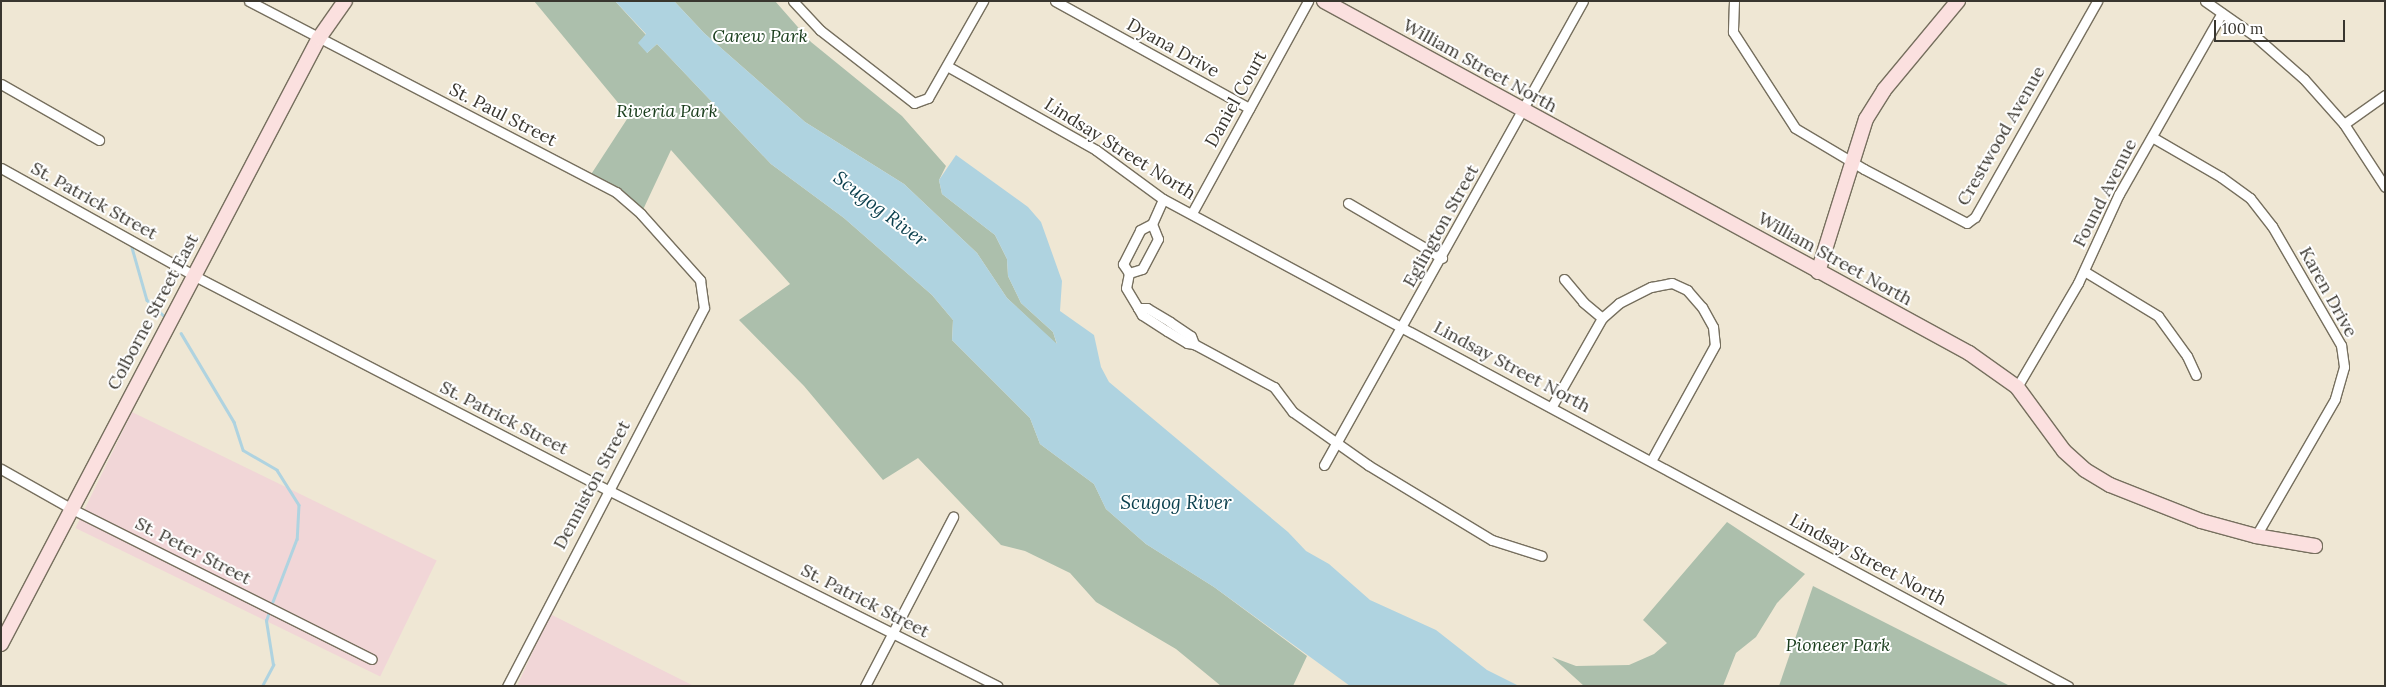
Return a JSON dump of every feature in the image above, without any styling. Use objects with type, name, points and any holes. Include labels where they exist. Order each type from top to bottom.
[{"type":"street","name":"St. Paul Street","points":[[249,1],[616,192],[642,214],[700,280],[703,300]]},
{"type":"street","name":"Colborne Street East","points":[[1,644],[319,38],[345,1]]},
{"type":"street","points":[[793,1],[820,30],[914,103],[928,98],[983,1]]},
{"type":"street","name":"Dyana Drive","points":[[1055,1],[1249,108]]},
{"type":"street","name":"Daniel Court","points":[[1192,213],[1308,1]]},
{"type":"street","name":"Eglington Street","points":[[1324,465],[1442,258],[1583,1]]},
{"type":"street","points":[[1734,1],[1733,32],[1796,128],[1850,161]]},
{"type":"street","points":[[1818,272],[1850,161],[1874,104],[1958,1]]},
{"type":"street","name":"Crestwood Avenue","points":[[1850,161],[1967,223],[1974,217],[2097,1]]},
{"type":"street","points":[[2205,1],[2283,59],[2344,124],[2385,187]]},
{"type":"street","name":"William Street North","points":[[1328,2],[1523,111],[1969,353],[2017,387],[2055,440],[2085,470],[2117,488],[2186,515],[2256,536],[2314,546]]},
{"type":"street","name":"Found Avenue","points":[[2017,387],[2084,271],[2116,201],[2222,13]]},
{"type":"street","name":"Lindsay Street North","points":[[947,66],[1096,150],[1163,199],[1402,328],[1552,406],[2068,686]]},
{"type":"street","points":[[1,84],[99,140]]},
{"type":"street","points":[[2344,124],[2385,95]]},
{"type":"street","name":"Karen Drive","points":[[2152,137],[2222,177],[2250,198],[2272,226],[2340,345],[2344,367],[2335,399],[2256,536]]},
{"type":"street","name":"St. Patrick Street","points":[[1,168],[194,275],[608,490],[894,632],[998,686]]},
{"type":"street","points":[[1163,199],[1152,224],[1140,230],[1123,264],[1128,273],[1126,288],[1138,308],[1147,308],[1168,326],[1191,336],[1194,344],[1274,387],[1293,412],[1368,465],[1492,540],[1542,556]]},
{"type":"street","points":[[1348,203],[1442,258]]},
{"type":"street","points":[[1128,273],[1142,268],[1158,239],[1152,224]]},
{"type":"street","points":[[2084,271],[2158,316],[2187,356],[2196,375]]},
{"type":"street","points":[[1564,279],[1583,302],[1602,318]]},
{"type":"street","points":[[1552,406],[1602,318],[1619,303],[1651,287],[1672,283],[1687,290],[1702,307],[1712,327],[1715,345],[1651,461]]},
{"type":"street","name":"Denniston Street","points":[[508,686],[704,308],[703,300]]},
{"type":"street","name":"St. Peter Street","points":[[1,469],[72,509],[371,659]]},
{"type":"street","points":[[865,686],[954,517]]},
{"type":"shaded area","points":[[132,412],[437,561],[380,677],[75,528]]},
{"type":"shaded area","points":[[550,614],[694,686],[517,686]]},
{"type":"green space","name":"Riveria Park","points":[[534,1],[615,1],[646,35],[647,53],[657,44],[771,164],[844,218],[932,295],[953,320],[952,340],[1030,418],[1040,444],[1094,484],[1106,509],[1146,544],[1214,587],[1307,656],[1293,686],[1221,686],[1176,649],[1096,602],[1070,573],[1025,551],[1001,545],[918,458],[883,480],[804,386],[739,320],[790,284],[671,150],[641,214],[588,179],[629,116]]},
{"type":"green space","name":"Carew Park","points":[[674,1],[775,1],[811,42],[902,116],[946,166],[939,180],[942,194],[995,235],[1007,259],[1008,276],[1021,303],[1053,332],[1057,345],[1007,298],[977,253],[904,184],[805,122],[704,33]]},
{"type":"green space","points":[[1727,522],[1805,574],[1777,603],[1756,637],[1736,653],[1723,686],[1584,686],[1552,657],[1576,666],[1629,665],[1654,654],[1667,643],[1643,620]]},
{"type":"green space","name":"Pioneer Park","points":[[1813,586],[2010,686],[1779,686]]},
{"type":"water","name":"Scugog River","points":[[615,1],[674,1],[704,33],[805,122],[904,184],[977,253],[1007,298],[1057,344],[1053,332],[1021,303],[1008,276],[1007,259],[995,235],[942,194],[939,180],[956,155],[1028,207],[1041,222],[1062,281],[1060,311],[1094,335],[1101,367],[1109,382],[1288,532],[1306,551],[1329,564],[1370,600],[1436,630],[1487,670],[1519,686],[1350,686],[1214,587],[1146,544],[1106,509],[1094,484],[1040,444],[1030,418],[952,340],[953,320],[932,295],[844,218],[771,164],[657,44],[647,53],[638,43],[646,34]]},
{"type":"waterway","points":[[131,244],[147,300],[166,318]]},
{"type":"waterway","points":[[181,333],[234,422],[243,450],[277,470],[299,505],[297,539],[273,602]]},
{"type":"waterway","points":[[262,686],[273,665],[266,621],[268,615]]}]
